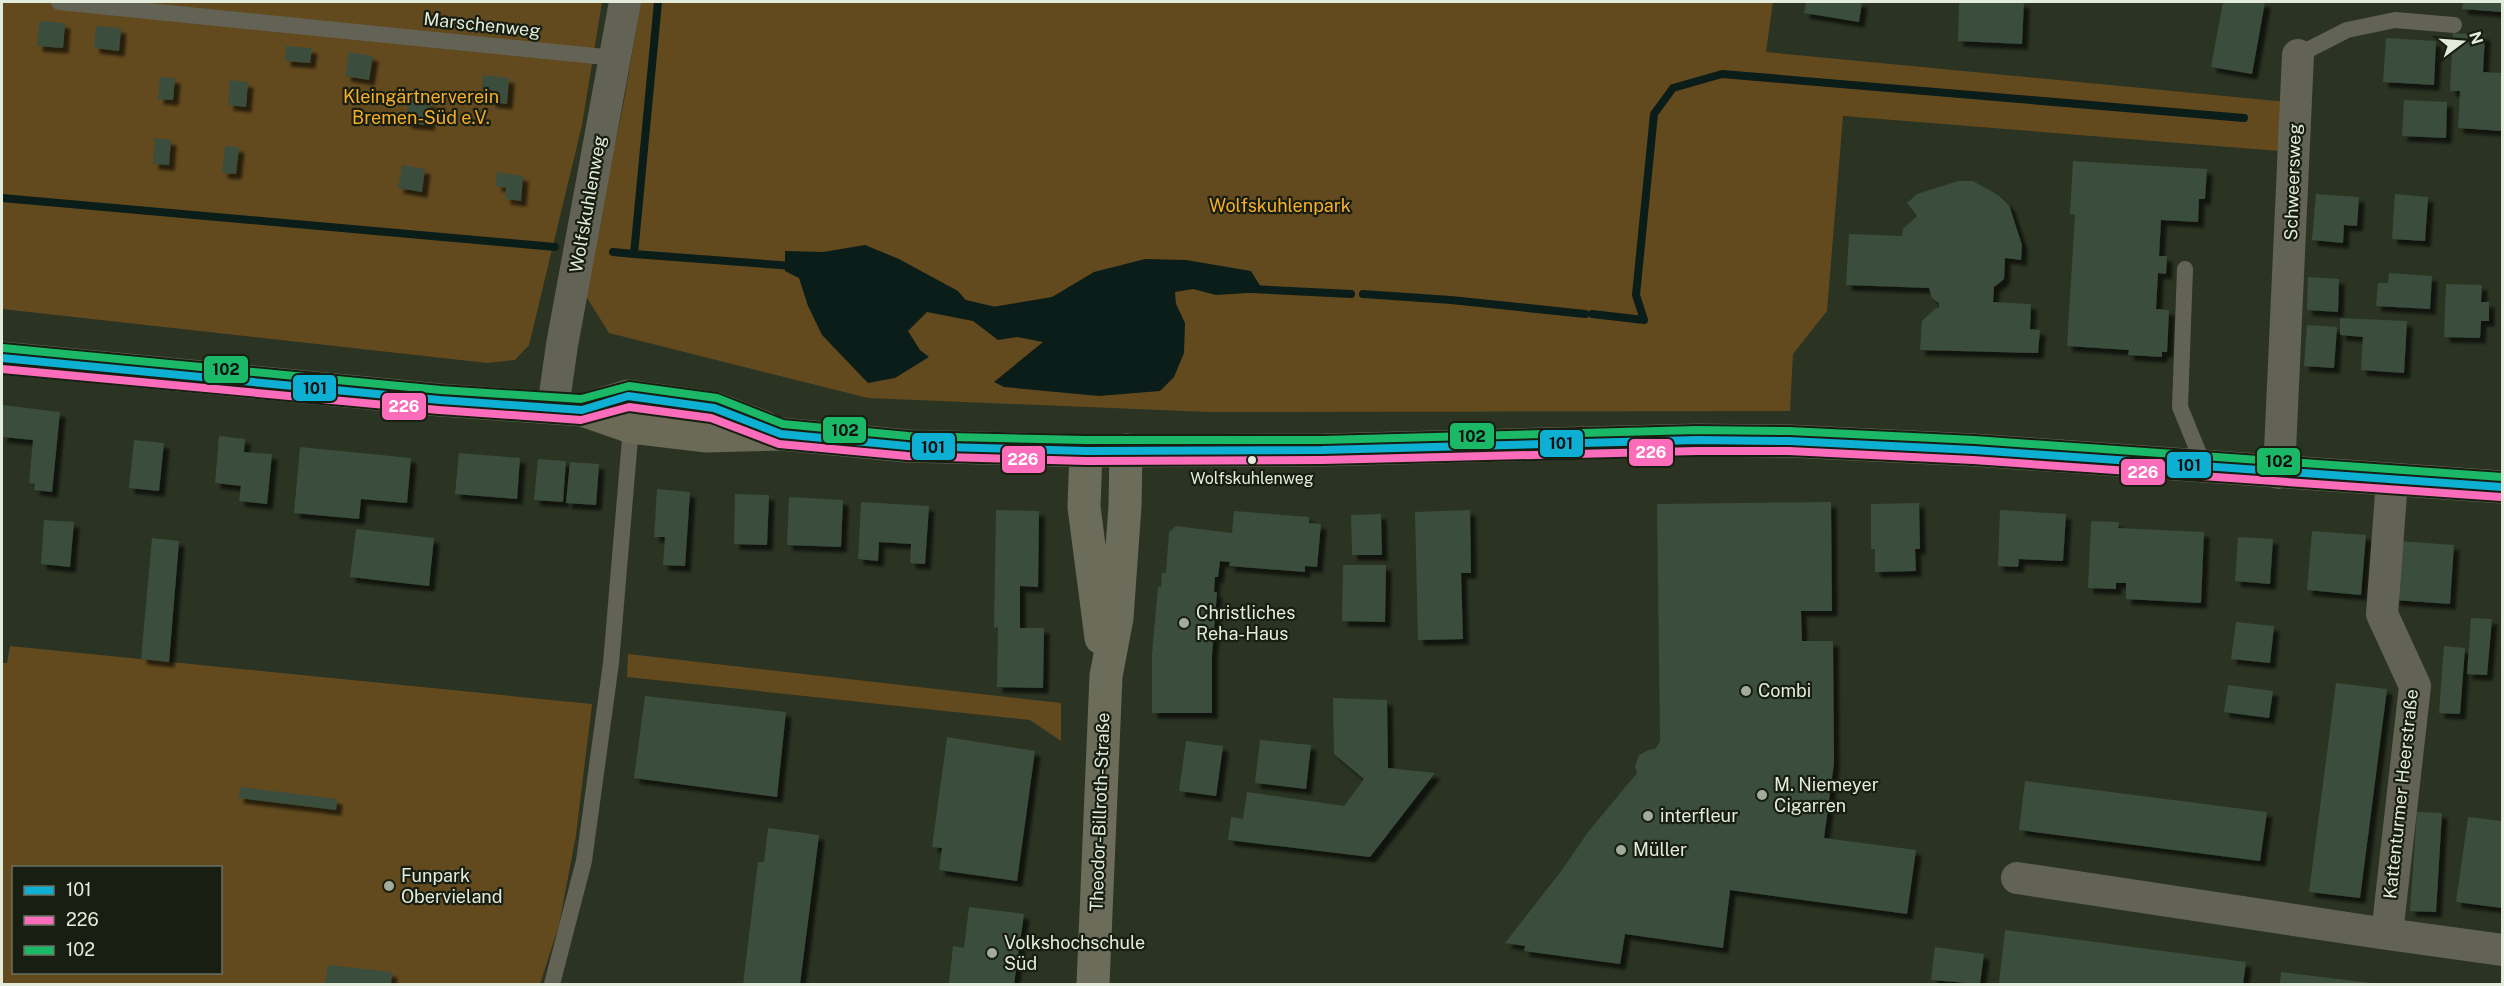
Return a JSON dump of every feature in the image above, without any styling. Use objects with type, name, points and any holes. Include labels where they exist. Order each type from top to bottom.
[{"type":"main road","points":[[2,358],[429,399],[568,409],[631,427],[706,436],[781,434],[907,446],[1086,451],[1322,450],[1697,440],[1789,441],[2502,487]]},
{"type":"main road","points":[[568,409],[628,396],[668,400],[714,408],[781,434]]},
{"type":"street","name":"Wolfskuhlenweg","points":[[568,409],[562,345],[626,2]]},
{"type":"street","name":"Schweersweg","points":[[2279,472],[2298,55]]},
{"type":"street","name":"Theodor-Billroth-Straße","points":[[1092,984],[1106,676],[1117,618],[1125,506],[1126,450]]},
{"type":"street","name":"Theodor-Billroth-Straße","points":[[1086,451],[1084,507],[1106,676]]},
{"type":"street","name":"Kattenturmer Heerstraße","points":[[2387,934],[2415,686],[2382,614],[2392,481]]},
{"type":"street","points":[[2017,878],[2502,950]]},
{"type":"lane","name":"Marschenweg","points":[[59,2],[615,58]]},
{"type":"lane","name":"Schweersweg","points":[[2298,55],[2347,30],[2395,20],[2454,25]]},
{"type":"lane","points":[[2185,269],[2180,407],[2204,466]]},
{"type":"lane","points":[[552,984],[584,861],[610,663],[631,427]]},
{"type":"green space","name":"Kleingärtnerverein Bremen-Süd e.V.","points":[[2,2],[602,2],[582,125],[529,345],[515,360],[487,363],[2,309]]},
{"type":"green space","name":"Wolfskuhlenpark","points":[[641,2],[1773,2],[1766,52],[2287,102],[2279,151],[1843,116],[1827,311],[1793,354],[1790,411],[1208,412],[868,398],[609,333],[584,293],[623,106]]},
{"type":"green space","points":[[10,646],[592,704],[576,835],[559,925],[540,984],[2,984],[2,663],[7,663]]},
{"type":"green space","points":[[628,654],[1061,703],[1061,741],[1030,720],[627,677]]},
{"type":"water","points":[[865,245],[899,259],[958,291],[974,310],[1052,297],[1094,272],[1145,259],[1186,260],[1251,271],[1264,292],[1216,295],[1193,289],[1175,292],[1176,304],[1185,323],[1184,353],[1174,377],[1160,391],[1099,396],[1004,387],[994,382],[1043,342],[1017,337],[998,340],[973,321],[927,312],[908,331],[920,350],[929,357],[895,378],[868,383],[822,335],[808,306],[799,278],[785,271],[785,251],[823,252]]},
{"type":"building","points":[[1806,2],[1862,2],[1859,22],[1804,13]]},
{"type":"building","points":[[1959,2],[2024,2],[2022,44],[1958,41]]},
{"type":"building","points":[[2223,2],[2265,2],[2252,74],[2211,67]]},
{"type":"building","points":[[2463,2],[2502,2],[2502,12],[2462,9]]},
{"type":"building","points":[[39,21],[65,23],[63,48],[37,46]]},
{"type":"building","points":[[96,26],[121,28],[119,51],[94,48]]},
{"type":"building","points":[[2453,33],[2485,35],[2483,72],[2502,73],[2502,131],[2458,128],[2460,91],[2450,91]]},
{"type":"building","points":[[2386,38],[2436,41],[2434,85],[2383,82]]},
{"type":"building","points":[[286,46],[312,48],[310,63],[285,61]]},
{"type":"building","points":[[349,52],[373,56],[369,80],[345,76]]},
{"type":"building","points":[[483,75],[509,78],[507,104],[490,102],[492,90],[482,89]]},
{"type":"building","points":[[160,77],[175,78],[173,100],[158,99]]},
{"type":"building","points":[[230,80],[248,82],[246,107],[228,105]]},
{"type":"building","points":[[408,100],[431,102],[429,125],[406,123]]},
{"type":"building","points":[[2404,100],[2447,102],[2446,138],[2402,136]]},
{"type":"building","points":[[155,138],[171,140],[169,165],[153,164]]},
{"type":"building","points":[[225,146],[239,147],[236,174],[222,173]]},
{"type":"building","points":[[2073,161],[2207,169],[2205,199],[2199,199],[2198,222],[2161,220],[2159,256],[2167,256],[2166,274],[2158,273],[2156,309],[2169,310],[2167,352],[2162,352],[2162,357],[2128,355],[2129,350],[2067,346],[2075,215],[2070,214]]},
{"type":"building","points":[[402,165],[425,169],[422,192],[398,188]]},
{"type":"building","points":[[497,172],[523,176],[521,201],[505,199],[506,188],[496,186]]},
{"type":"building","points":[[1958,181],[1973,181],[1998,195],[2009,205],[2022,245],[2021,260],[2005,258],[2004,279],[1994,287],[1993,302],[2031,304],[2030,329],[2040,330],[2038,353],[1920,350],[1922,321],[1939,308],[1939,303],[1932,298],[1929,288],[1846,285],[1849,234],[1902,236],[1903,229],[1917,216],[1907,203],[1917,194]]},
{"type":"building","points":[[2316,194],[2359,197],[2357,226],[2344,225],[2343,243],[2312,240]]},
{"type":"building","points":[[2395,194],[2428,197],[2425,241],[2392,239]]},
{"type":"building","points":[[2389,273],[2432,276],[2430,309],[2376,306],[2378,283],[2388,283]]},
{"type":"building","points":[[2308,277],[2339,279],[2338,312],[2307,310]]},
{"type":"building","points":[[2446,284],[2482,285],[2481,302],[2489,302],[2489,321],[2481,321],[2480,338],[2444,337]]},
{"type":"building","points":[[2340,318],[2407,321],[2404,373],[2361,370],[2363,337],[2340,335]]},
{"type":"building","points":[[2307,325],[2337,327],[2334,368],[2304,366]]},
{"type":"building","points":[[2,405],[60,412],[52,492],[34,490],[35,484],[29,483],[33,440],[2,437]]},
{"type":"building","points":[[219,436],[245,439],[244,452],[272,454],[267,504],[239,501],[241,486],[215,483]]},
{"type":"building","points":[[134,440],[164,443],[159,491],[129,488]]},
{"type":"building","points":[[300,447],[411,458],[407,503],[361,499],[359,519],[294,513]]},
{"type":"building","points":[[459,453],[520,458],[517,499],[455,494]]},
{"type":"building","points":[[538,459],[566,461],[563,502],[534,500]]},
{"type":"building","points":[[570,462],[599,464],[596,505],[566,503]]},
{"type":"building","points":[[657,489],[690,492],[685,566],[663,565],[665,537],[654,537]]},
{"type":"building","points":[[735,494],[769,495],[767,545],[734,544]]},
{"type":"building","points":[[789,497],[843,500],[841,547],[787,545]]},
{"type":"building","points":[[861,502],[929,506],[925,564],[910,563],[911,544],[879,542],[878,561],[858,559]]},
{"type":"building","name":"Combi","points":[[1831,502],[1832,611],[1801,611],[1802,641],[1833,641],[1834,763],[1824,838],[1916,850],[1907,914],[1730,890],[1723,948],[1625,934],[1620,964],[1524,951],[1525,946],[1505,943],[1562,870],[1588,832],[1637,773],[1635,766],[1639,755],[1655,749],[1660,742],[1657,504]]},
{"type":"building","points":[[1919,503],[1920,549],[1915,549],[1916,571],[1875,572],[1875,549],[1871,549],[1871,504]]},
{"type":"building","points":[[996,510],[1039,511],[1038,587],[1020,586],[1020,628],[1044,628],[1043,688],[997,687],[998,627],[994,628]]},
{"type":"building","points":[[1470,510],[1471,573],[1461,573],[1463,639],[1418,640],[1415,512]]},
{"type":"building","points":[[2000,510],[2066,514],[2063,561],[2019,559],[2018,567],[1998,566]]},
{"type":"building","name":"Christliches Reha-Haus","points":[[1234,511],[1309,517],[1309,523],[1321,524],[1317,567],[1305,566],[1305,572],[1229,566],[1230,562],[1220,561],[1218,577],[1215,577],[1214,592],[1217,592],[1212,655],[1212,713],[1152,713],[1152,654],[1158,587],[1161,587],[1162,573],[1166,573],[1169,532],[1176,526],[1232,533]]},
{"type":"building","points":[[1381,514],[1382,555],[1352,555],[1351,515]]},
{"type":"building","points":[[44,520],[74,522],[70,567],[41,564]]},
{"type":"building","points":[[2091,521],[2119,522],[2118,528],[2204,532],[2201,603],[2126,599],[2126,583],[2116,583],[2116,589],[2088,588]]},
{"type":"building","points":[[356,529],[434,538],[429,586],[350,577]]},
{"type":"building","points":[[2312,531],[2366,535],[2361,595],[2307,590]]},
{"type":"building","points":[[2238,537],[2273,539],[2270,584],[2235,581]]},
{"type":"building","points":[[152,538],[179,541],[169,662],[141,659]]},
{"type":"building","points":[[2398,541],[2454,545],[2450,604],[2394,600]]},
{"type":"building","points":[[1343,565],[1386,565],[1385,622],[1342,621]]},
{"type":"building","points":[[2471,618],[2492,619],[2487,675],[2467,674]]},
{"type":"building","points":[[2236,622],[2274,626],[2270,663],[2231,659]]},
{"type":"building","points":[[2444,646],[2465,648],[2460,714],[2439,713]]},
{"type":"building","points":[[2336,683],[2387,689],[2360,898],[2309,892]]},
{"type":"building","points":[[2228,685],[2273,691],[2269,718],[2224,712]]},
{"type":"building","points":[[645,696],[786,712],[777,797],[634,778]]},
{"type":"building","points":[[1333,698],[1387,700],[1388,768],[1435,773],[1370,857],[1228,840],[1231,817],[1243,819],[1247,792],[1344,806],[1364,779],[1334,754]]},
{"type":"building","points":[[947,737],[1035,751],[1017,881],[939,870],[942,848],[932,847]]},
{"type":"building","points":[[1260,740],[1311,745],[1306,789],[1255,783]]},
{"type":"building","points":[[1186,741],[1223,746],[1216,796],[1179,791]]},
{"type":"building","points":[[2025,781],[2267,812],[2260,861],[2019,830]]},
{"type":"building","points":[[240,787],[337,799],[336,810],[238,798]]},
{"type":"building","points":[[2417,812],[2442,813],[2436,912],[2410,911]]},
{"type":"building","points":[[2468,817],[2502,821],[2502,908],[2456,902]]},
{"type":"building","points":[[768,828],[819,835],[800,984],[743,984],[758,862],[764,862]]},
{"type":"building","points":[[969,907],[1024,914],[1014,984],[949,984],[953,946],[964,948]]},
{"type":"building","points":[[2005,930],[2246,962],[2243,984],[1999,983]]},
{"type":"building","points":[[1935,947],[1984,954],[1980,984],[1931,980]]},
{"type":"building","points":[[328,965],[392,972],[391,984],[325,984]]},
{"type":"building","points":[[2281,972],[2371,983],[2371,984],[2280,984]]},
{"type":"waterway","points":[[658,2],[634,254],[793,266]]},
{"type":"waterway","points":[[1592,314],[1644,320],[1636,295],[1654,114],[1673,88],[1722,74],[2244,118]]},
{"type":"waterway","points":[[2,198],[555,247]]},
{"type":"waterway","points":[[613,252],[634,254]]},
{"type":"waterway","points":[[1251,289],[1351,294]]},
{"type":"waterway","points":[[1363,294],[1451,300],[1585,314]]},
{"type":"waterway","points":[[961,303],[995,311]]},
{"type":"transit line","name":"102","points":[[3,348],[441,390],[581,399],[629,386],[717,398],[783,424],[908,436],[1086,440],[1322,440],[1697,430],[1789,431],[1975,440],[2502,477]]},
{"type":"transit line","name":"101","points":[[2,358],[440,400],[582,410],[628,396],[714,408],[781,434],[907,446],[1086,451],[1322,450],[1697,440],[1789,441],[1974,450],[2502,487]]},
{"type":"transit line","name":"226","points":[[2,369],[439,410],[581,420],[629,407],[711,418],[779,444],[907,456],[1086,461],[1322,460],[1789,451],[1973,460],[2501,497]]},
{"type":"place","name":"Wolfskuhlenweg","points":[[1252,460]]},
{"type":"place","name":"Christliches Reha-Haus","points":[[1184,623]]},
{"type":"place","name":"Combi","points":[[1746,691]]},
{"type":"place","name":"M. Niemeyer Cigarren","points":[[1762,795]]},
{"type":"place","name":"interfleur","points":[[1648,816]]},
{"type":"place","name":"Müller","points":[[1621,850]]},
{"type":"place","name":"Funpark Obervieland","points":[[389,886]]},
{"type":"place","name":"Volkshochschule Süd","points":[[992,953]]}]
